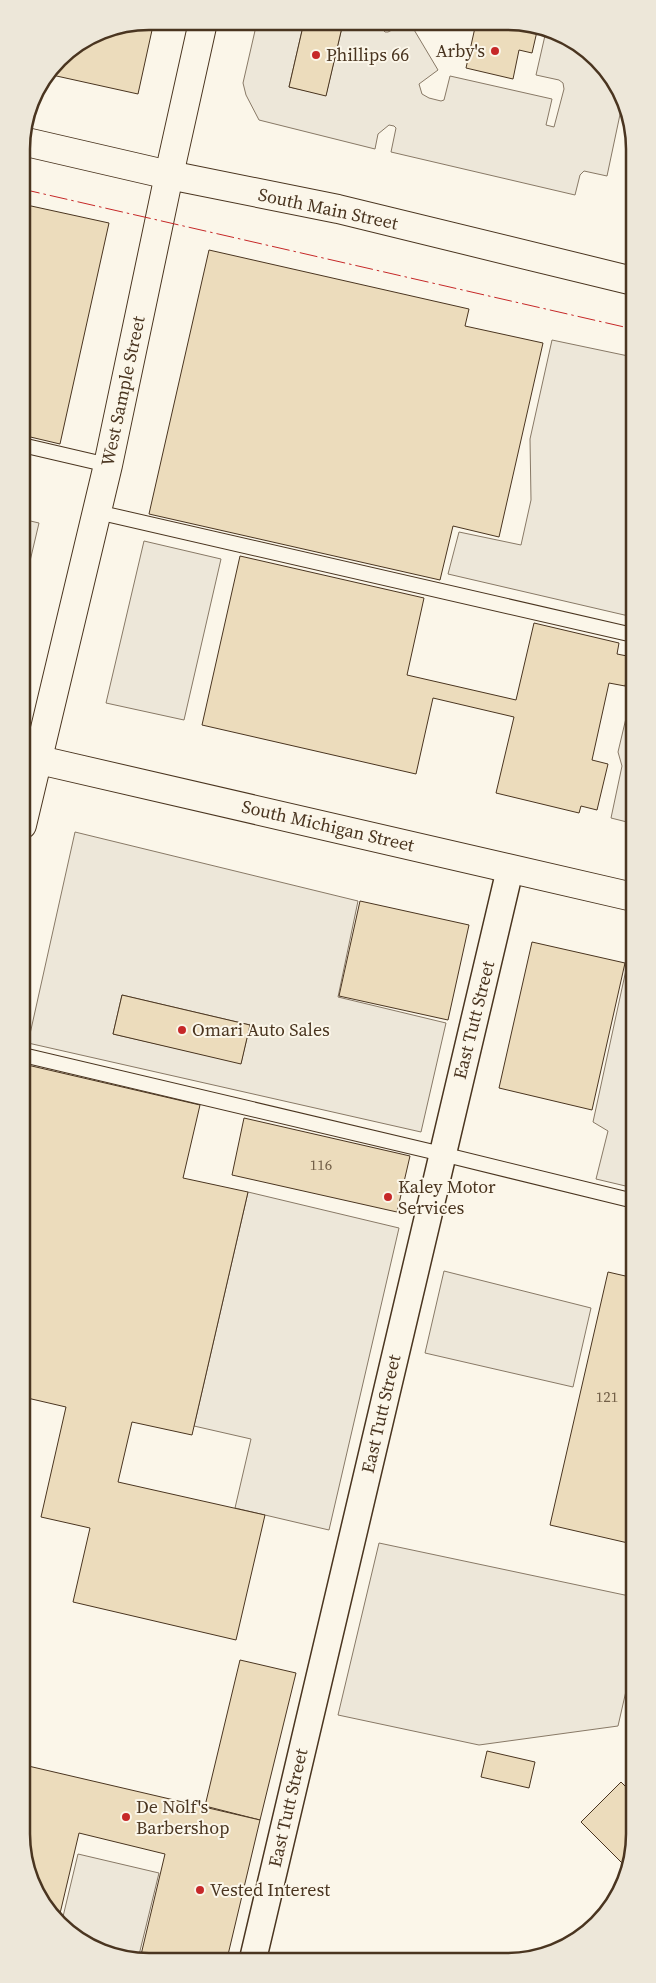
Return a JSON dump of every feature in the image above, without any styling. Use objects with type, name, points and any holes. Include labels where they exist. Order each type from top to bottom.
[{"type":"main road","name":"West Sample Street","points":[[30,758],[97,512],[201,30]]},
{"type":"main road","name":"South Main Street","points":[[30,143],[169,175],[338,210],[626,281]]},
{"type":"main road","name":"South Michigan Street","points":[[30,758],[626,895]]},
{"type":"street","name":"East Tutt Street","points":[[254,1953],[510,869]]},
{"type":"lane","points":[[30,448],[108,465]]},
{"type":"lane","points":[[97,512],[626,632]]},
{"type":"lane","points":[[30,1057],[626,1199]]},
{"type":"shaded area","points":[[255,30],[302,30],[289,87],[326,95],[341,30],[383,30],[388,32],[392,30],[414,30],[438,70],[419,84],[422,94],[429,98],[444,100],[450,76],[552,99],[546,125],[554,127],[564,89],[563,83],[559,80],[536,75],[545,36],[573,50],[591,65],[610,90],[620,113],[607,176],[584,171],[580,175],[575,195],[391,152],[396,128],[394,126],[389,125],[378,134],[375,149],[259,120],[246,95],[243,83]]},
{"type":"shaded area","points":[[552,340],[626,356],[626,615],[448,574],[459,532],[521,545],[531,500],[530,439]]},
{"type":"shaded area","points":[[30,521],[39,523],[30,561]]},
{"type":"shaded area","points":[[144,541],[221,559],[184,720],[106,703]]},
{"type":"shaded area","points":[[626,718],[626,822],[611,818],[622,766],[618,752]]},
{"type":"shaded area","points":[[75,832],[358,901],[338,997],[446,1023],[421,1132],[30,1043],[30,1034]],"holes":[[[122,995],[250,1025],[241,1063],[113,1034]]]},
{"type":"shaded area","points":[[626,970],[626,1186],[596,1179],[608,1131],[593,1122]]},
{"type":"shaded area","points":[[248,1192],[399,1228],[329,1530],[235,1508],[251,1439],[194,1426]]},
{"type":"shaded area","points":[[444,1271],[591,1308],[573,1387],[425,1353]]},
{"type":"shaded area","points":[[379,1543],[626,1595],[626,1691],[618,1726],[479,1745],[338,1715]]},
{"type":"shaded area","points":[[78,1854],[159,1873],[140,1953],[111,1947],[96,1941],[83,1933],[63,1916]]},
{"type":"building","points":[[152,30],[138,94],[56,76],[65,65],[83,50],[104,39],[126,32]]},
{"type":"building","name":"Phillips 66","points":[[302,30],[341,30],[326,96],[289,87]]},
{"type":"building","name":"Arby's","points":[[474,30],[507,30],[536,34],[532,53],[519,50],[513,79],[466,68]]},
{"type":"building","points":[[30,206],[109,223],[60,444],[30,437]]},
{"type":"building","points":[[209,250],[469,309],[465,326],[543,343],[499,537],[453,526],[440,580],[149,514]]},
{"type":"building","points":[[240,556],[424,598],[407,675],[516,700],[534,623],[619,643],[617,654],[626,656],[625,686],[609,683],[592,760],[608,764],[597,810],[581,806],[579,813],[496,793],[514,717],[433,698],[416,774],[202,725]]},
{"type":"building","points":[[360,901],[469,925],[448,1020],[339,996]]},
{"type":"building","points":[[532,942],[625,963],[592,1110],[499,1088]]},
{"type":"building","name":"Omari Auto Sales","points":[[122,995],[250,1025],[241,1064],[113,1034]]},
{"type":"building","points":[[30,1066],[200,1105],[183,1178],[248,1192],[192,1435],[132,1422],[118,1482],[265,1515],[236,1640],[73,1602],[90,1528],[41,1517],[66,1407],[30,1399]]},
{"type":"building","points":[[244,1118],[410,1156],[397,1212],[232,1175]]},
{"type":"building","points":[[608,1272],[626,1276],[626,1543],[550,1525]]},
{"type":"building","points":[[240,1660],[296,1673],[260,1820],[205,1806]]},
{"type":"building","points":[[487,1751],[535,1762],[529,1788],[481,1777]]},
{"type":"building","name":"Vested Interest","points":[[30,1766],[260,1820],[228,1953],[141,1953],[165,1854],[79,1833],[60,1912],[46,1893],[36,1872],[32,1857]]},
{"type":"building","points":[[621,1782],[626,1787],[626,1842],[622,1863],[581,1822]]},
{"type":"power","points":[[30,191],[626,327]]},
{"type":"place","name":"Arby's","points":[[495,51]]},
{"type":"place","name":"Phillips 66","points":[[316,55]]},
{"type":"place","name":"Omari Auto Sales","points":[[182,1030]]},
{"type":"place","name":"Kaley Motor Services","points":[[388,1197]]},
{"type":"place","name":"De Nolf's Barbershop","points":[[126,1817]]},
{"type":"place","name":"Vested Interest","points":[[200,1890]]}]
